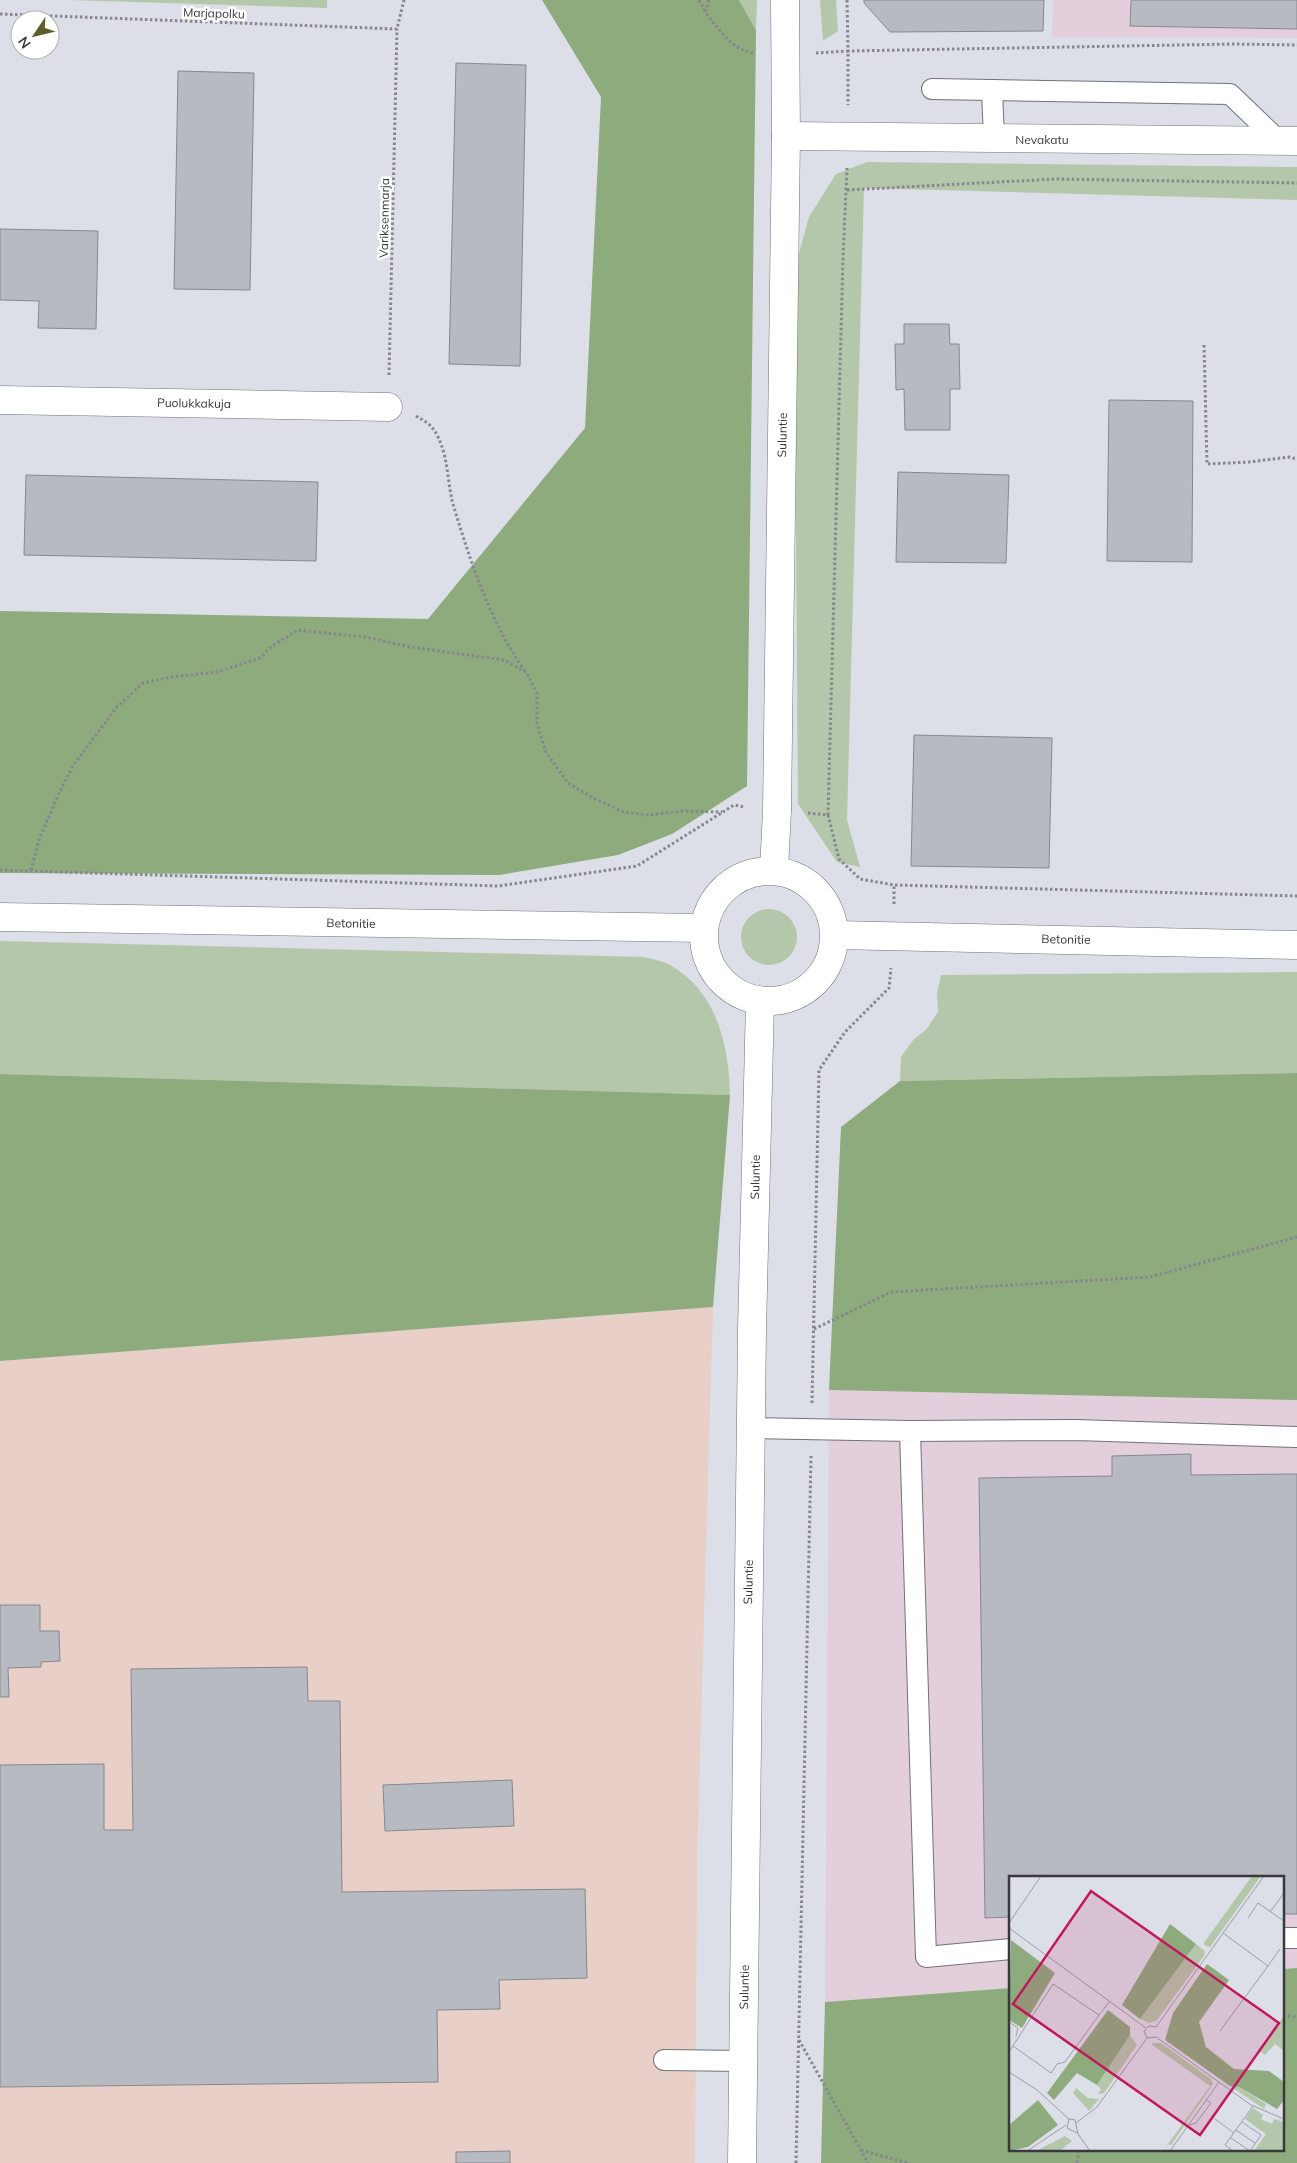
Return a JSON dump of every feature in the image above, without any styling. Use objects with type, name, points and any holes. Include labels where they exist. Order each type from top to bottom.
[{"type":"street","name":"Suluntie","points":[[774,870],[777,811],[786,136],[785,0]]},
{"type":"street","name":"Nevakatu","points":[[786,136],[1288,141]]},
{"type":"street","name":"Puolukkakuja","points":[[0,400],[388,407]]},
{"type":"street","points":[[774,870],[805,880],[827,904],[835,935],[825,971],[818,978],[797,996],[760,1002],[728,989],[707,962],[702,928],[715,897],[721,892],[741,876],[774,870]]},
{"type":"street","name":"Betonitie","points":[[0,917],[702,928]]},
{"type":"street","name":"Betonitie","points":[[835,935],[1297,945]]},
{"type":"street","name":"Suluntie","points":[[742,2163],[750,1428],[760,1002]]},
{"type":"lane","points":[[932,89],[1230,94],[1288,141]]},
{"type":"lane","points":[[992,90],[994,139]]},
{"type":"lane","points":[[750,1428],[910,1431],[1076,1430],[1297,1437]]},
{"type":"lane","points":[[910,1431],[926,1957],[1009,1949]]},
{"type":"lane","points":[[1284,1938],[1297,1938]]},
{"type":"lane","points":[[664,2060],[743,2062]]},
{"type":"path","points":[[397,29],[404,0]]},
{"type":"path","points":[[699,0],[705,12]]},
{"type":"path","points":[[847,0],[847,190],[842,257],[828,815],[839,859],[860,879],[894,885],[1297,896]]},
{"type":"path","name":"Marjapolku","points":[[0,14],[397,29]]},
{"type":"path","name":"Variksenmarja","points":[[388,407],[397,29]]},
{"type":"path","points":[[848,50],[1297,44]]},
{"type":"path","points":[[847,190],[1056,179],[1297,183]]},
{"type":"path","points":[[1204,345],[1207,464],[1249,462],[1289,457],[1297,459]]},
{"type":"path","points":[[388,407],[407,411],[431,424],[442,445],[453,503],[479,580],[507,645],[526,672],[537,693],[538,724],[546,752],[568,783],[593,798],[624,812],[648,815],[682,811],[722,812]]},
{"type":"path","points":[[32,870],[40,837],[73,766],[116,708],[143,683],[172,677],[217,672],[260,658],[272,646],[298,630],[365,637],[411,647],[504,660],[526,672]]},
{"type":"path","points":[[0,870],[498,886],[637,866],[734,805],[828,815]]},
{"type":"path","points":[[796,2163],[819,1070],[845,1032],[889,988],[894,935],[894,885]]},
{"type":"path","points":[[814,1329],[891,1292],[1150,1277],[1297,1237]]},
{"type":"path","points":[[1284,2015],[1297,2016]]},
{"type":"path","points":[[798,2040],[868,2163]]},
{"type":"path","points":[[860,2150],[908,2163]]},
{"type":"path","points":[[1077,2163],[1079,2150]]},
{"type":"shaded area","points":[[1053,0],[1297,0],[1297,38],[1052,37]]},
{"type":"shaded area","points":[[713,1307],[697,1862],[695,2163],[0,2163],[0,1361]]},
{"type":"shaded area","points":[[829,1390],[1297,1400],[1297,1968],[1284,1969],[1284,1876],[1009,1876],[1009,1988],[825,2002]]},
{"type":"green space","points":[[68,0],[327,0],[327,8]]},
{"type":"green space","points":[[542,0],[739,0],[756,30],[747,786],[672,834],[618,855],[499,875],[0,873],[0,611],[428,619],[585,428],[601,97]]},
{"type":"green space","points":[[739,0],[757,0],[756,30]]},
{"type":"green space","points":[[820,0],[836,0],[838,31],[823,41]]},
{"type":"green space","points":[[867,162],[1297,167],[1297,200],[864,188],[847,820],[860,867],[837,862],[798,804],[794,271],[809,217],[836,174]]},
{"type":"green space","points":[[764,909],[774,909],[789,917],[795,926],[797,937],[795,948],[789,957],[774,965],[764,965],[753,960],[746,953],[741,942],[741,932],[746,921],[753,914]]},
{"type":"green space","points":[[0,941],[644,957],[670,965],[686,976],[699,989],[709,1005],[723,1039],[727,1058],[730,1095],[0,1074]]},
{"type":"green space","points":[[1297,972],[1297,1073],[900,1081],[901,1057],[914,1039],[926,1030],[938,1012],[937,993],[941,975]]},
{"type":"green space","points":[[1297,1073],[1297,1400],[829,1390],[841,1127],[900,1081]]},
{"type":"green space","points":[[0,1074],[730,1095],[713,1307],[0,1361]]},
{"type":"green space","points":[[1297,1968],[1297,2163],[821,2163],[825,2002],[1009,1988],[1009,2150],[1284,2150],[1284,1969]]},
{"type":"building","points":[[864,0],[1044,0],[1043,31],[890,32],[864,3]]},
{"type":"building","points":[[1131,0],[1297,0],[1297,29],[1130,26]]},
{"type":"building","points":[[456,63],[526,65],[520,366],[449,364]]},
{"type":"building","points":[[178,71],[254,73],[250,290],[174,289]]},
{"type":"building","points":[[0,229],[98,231],[96,329],[38,328],[39,301],[0,300]]},
{"type":"building","points":[[904,324],[949,324],[950,344],[959,344],[960,389],[950,389],[950,430],[905,430],[904,389],[896,390],[895,344],[904,344]]},
{"type":"building","points":[[1109,400],[1193,401],[1192,562],[1107,561]]},
{"type":"building","points":[[898,472],[1009,475],[1006,563],[896,562]]},
{"type":"building","points":[[26,475],[318,482],[316,561],[24,555]]},
{"type":"building","points":[[914,735],[1052,738],[1049,868],[911,866]]},
{"type":"building","points":[[1191,1454],[1191,1475],[1297,1474],[1297,1914],[1284,1914],[1284,1876],[1009,1876],[1009,1917],[985,1918],[979,1478],[1112,1476],[1112,1456]]},
{"type":"building","points":[[0,1605],[40,1605],[40,1631],[59,1631],[60,1661],[41,1662],[41,1667],[8,1668],[9,1697],[0,1697]]},
{"type":"building","points":[[307,1667],[308,1701],[340,1701],[342,1892],[585,1889],[587,1978],[499,1980],[500,2009],[437,2010],[438,2082],[0,2087],[0,1765],[104,1764],[104,1830],[133,1830],[131,1669]]},
{"type":"building","points":[[512,1780],[514,1826],[385,1831],[383,1785]]},
{"type":"building","points":[[510,2151],[510,2163],[456,2163],[456,2152]]}]
